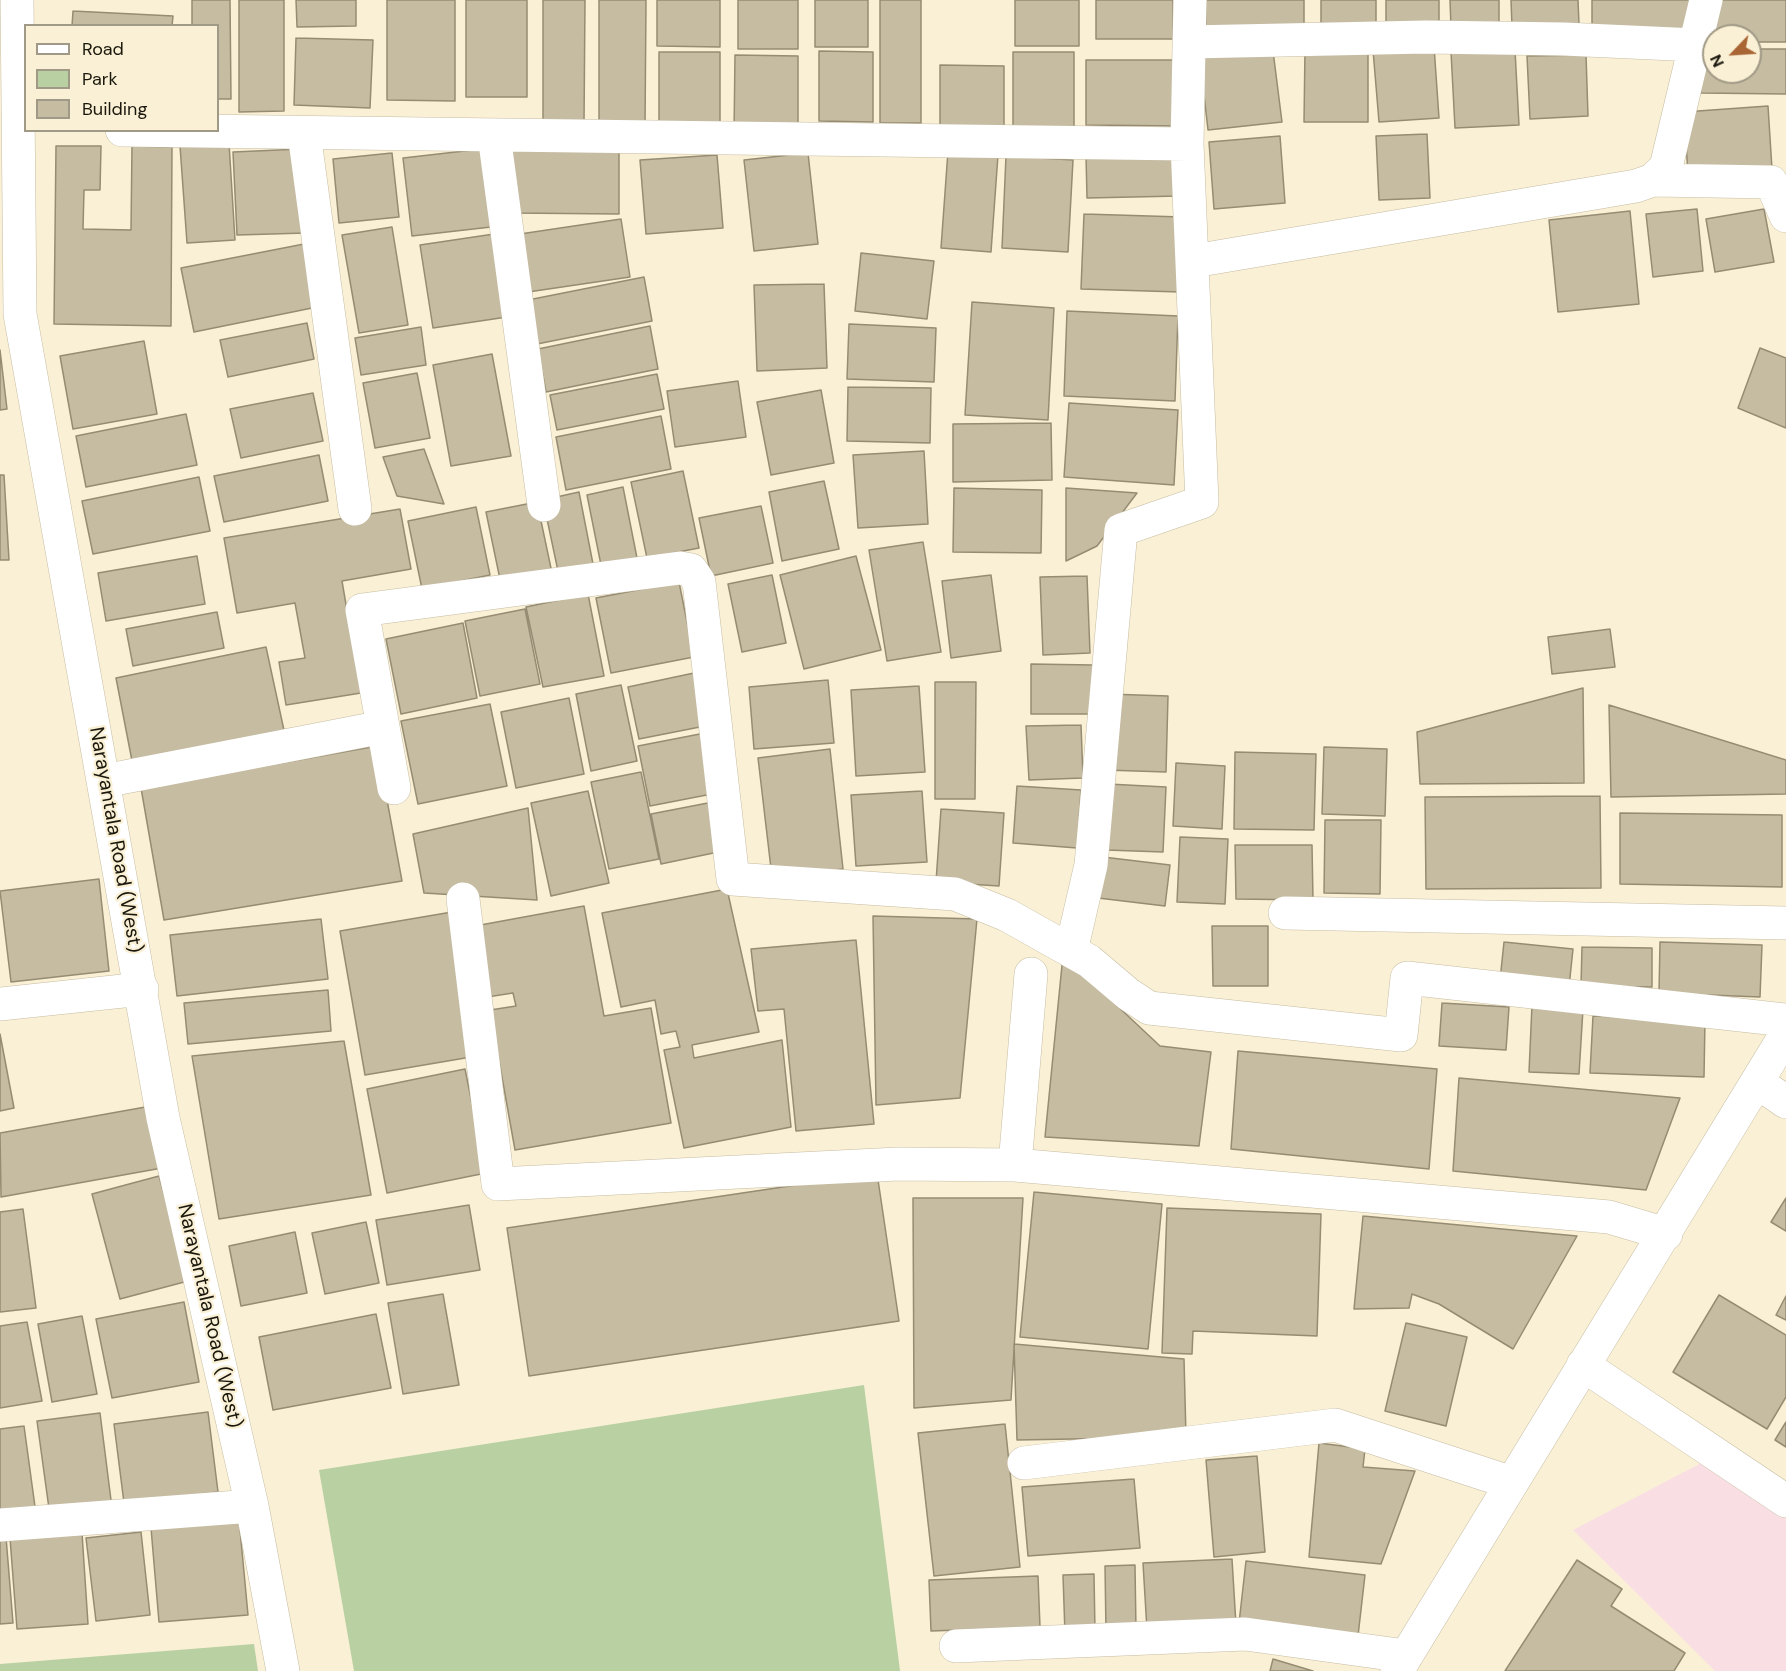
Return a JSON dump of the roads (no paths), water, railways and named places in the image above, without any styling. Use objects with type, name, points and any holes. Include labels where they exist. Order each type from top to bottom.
[{"type":"street","name":"Narayantala Road (West)","points":[[17,0],[16,134],[10,280],[20,314],[129,932],[142,989],[163,1118],[252,1506],[283,1671]]},
{"type":"street","points":[[1071,951],[1091,865],[1121,530],[1202,502],[1194,261],[1187,144],[1190,0]]},
{"type":"street","points":[[1653,180],[1666,168],[1706,0]]},
{"type":"street","points":[[1189,42],[1426,37],[1564,39],[1696,45]]},
{"type":"street","points":[[219,132],[1187,144]]},
{"type":"street","points":[[304,133],[355,509]]},
{"type":"street","points":[[494,135],[543,505]]},
{"type":"street","points":[[1194,261],[1624,188],[1653,180],[1771,182],[1786,216]]},
{"type":"street","points":[[394,788],[362,610],[666,568],[691,570],[699,582],[733,879],[955,894],[1007,915],[1089,961],[1149,1008],[1401,1035],[1407,978],[1786,1020]]},
{"type":"street","points":[[104,781],[383,727]]},
{"type":"street","points":[[463,899],[498,1184],[898,1164],[1015,1165],[1609,1217],[1666,1234]]},
{"type":"street","points":[[1285,913],[1786,923]]},
{"type":"street","points":[[1015,1165],[1031,974]]},
{"type":"street","points":[[0,1004],[142,989]]},
{"type":"street","points":[[956,1646],[1245,1634],[1401,1663],[1666,1234],[1786,1034]]},
{"type":"street","points":[[1757,1082],[1786,1102]]},
{"type":"street","points":[[1583,1365],[1786,1501]]},
{"type":"street","points":[[1024,1463],[1335,1425],[1512,1483]]},
{"type":"street","points":[[0,1525],[252,1506]]}]
